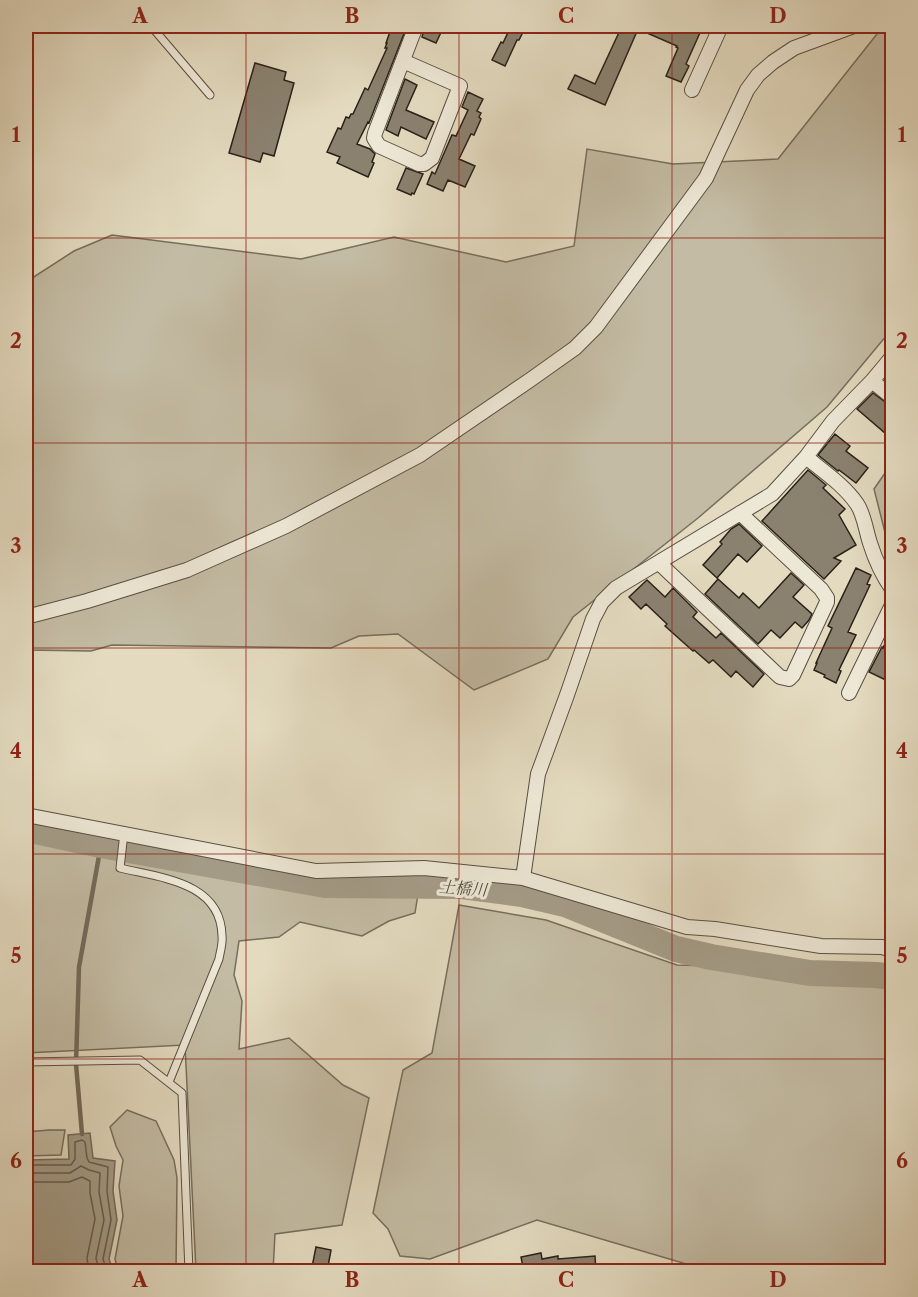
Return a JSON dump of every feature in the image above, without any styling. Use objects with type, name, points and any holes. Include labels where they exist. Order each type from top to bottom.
[{"type":"street","points":[[403,61],[460,86],[432,158],[424,164],[419,164],[379,146],[374,138],[416,26]]},
{"type":"street","points":[[692,90],[721,26]]},
{"type":"street","points":[[26,617],[187,570],[286,526],[420,454],[557,361],[575,348],[596,327],[687,206],[706,178],[747,90],[758,75],[794,48],[854,26]]},
{"type":"street","points":[[524,878],[538,774],[593,619],[602,602],[616,588],[772,494],[806,457],[833,421],[892,357]]},
{"type":"street","points":[[872,381],[892,397]]},
{"type":"street","points":[[806,457],[833,479],[857,504],[870,545],[892,589]]},
{"type":"street","points":[[659,563],[780,677],[789,679],[793,675],[826,598],[821,589],[740,513]]},
{"type":"street","points":[[849,693],[892,605]]},
{"type":"street","points":[[26,814],[316,871],[424,868],[524,878],[687,927],[821,946],[882,947],[892,950]]},
{"type":"lane","points":[[151,26],[210,95]]},
{"type":"lane","points":[[124,833],[120,868],[183,883],[200,893],[215,906],[221,922],[223,939],[219,959],[169,1082]]},
{"type":"lane","points":[[26,1062],[140,1060],[183,1093],[189,1272]]},
{"type":"shaded area","points":[[878,26],[892,26],[892,329],[827,407],[698,518],[573,617],[548,659],[474,690],[398,634],[359,636],[331,648],[112,645],[91,651],[26,650],[26,282],[74,251],[112,235],[301,259],[394,237],[506,262],[574,246],[587,149],[673,164],[778,159],[877,34]]},
{"type":"shaded area","points":[[892,463],[892,560],[874,489]]},
{"type":"shaded area","points":[[26,834],[88,850],[419,888],[415,913],[389,921],[362,936],[300,922],[279,937],[239,941],[234,975],[242,1001],[239,1049],[289,1038],[343,1085],[369,1098],[342,1225],[275,1234],[273,1271],[196,1271],[185,1045],[26,1053]]},
{"type":"shaded area","points":[[459,905],[546,920],[677,965],[855,970],[892,978],[892,1271],[710,1271],[537,1220],[430,1259],[400,1256],[388,1229],[373,1213],[403,1070],[432,1053]]},
{"type":"shaded area","points":[[127,1110],[156,1121],[174,1160],[177,1178],[176,1271],[118,1271],[115,1259],[123,1216],[119,1186],[123,1160],[110,1127]]},
{"type":"shaded area","points":[[65,1130],[61,1155],[26,1156],[26,1132]]},
{"type":"water","points":[[90,1133],[93,1158],[115,1161],[113,1191],[117,1220],[109,1259],[113,1271],[26,1271],[26,1160],[69,1159],[68,1135]]},
{"type":"building","points":[[392,26],[407,26],[369,123],[357,144],[370,149],[375,154],[368,177],[337,163],[340,157],[327,152],[338,128],[341,129],[346,117],[349,118],[353,114],[365,88],[368,90],[387,48],[385,48],[386,43]]},
{"type":"building","points":[[425,26],[444,26],[436,43],[422,37]]},
{"type":"building","points":[[511,26],[526,26],[505,66],[492,60]]},
{"type":"building","points":[[622,26],[703,26],[686,64],[689,66],[681,82],[666,76],[677,46],[638,29],[605,105],[568,89],[575,75],[595,84]]},
{"type":"building","points":[[255,63],[286,72],[284,80],[294,83],[274,156],[263,153],[260,162],[229,153]]},
{"type":"building","points":[[405,79],[417,85],[406,110],[434,122],[426,139],[401,127],[398,136],[386,130]]},
{"type":"building","points":[[468,92],[483,99],[477,111],[481,113],[479,117],[481,119],[459,159],[475,166],[465,187],[448,180],[443,191],[427,184],[432,172],[435,174],[452,135],[456,136],[468,110],[462,107]]},
{"type":"building","points":[[406,168],[423,174],[414,194],[411,195],[397,189]]},
{"type":"building","points":[[873,393],[892,407],[892,439],[857,409]]},
{"type":"building","points":[[835,434],[850,446],[846,451],[868,468],[856,483],[818,455]]},
{"type":"building","points":[[808,470],[826,485],[823,488],[845,509],[839,515],[856,545],[834,558],[841,561],[824,579],[762,521]]},
{"type":"building","points":[[739,524],[762,546],[747,562],[738,554],[717,578],[703,565],[722,544],[720,542],[731,529]]},
{"type":"building","points":[[856,568],[871,575],[867,584],[870,585],[848,632],[856,635],[839,670],[841,671],[836,683],[814,670],[832,628],[828,626]]},
{"type":"building","points":[[791,573],[804,585],[793,597],[812,614],[802,628],[795,622],[780,638],[771,630],[758,644],[705,594],[718,579],[739,598],[743,593],[759,608]]},
{"type":"building","points":[[647,580],[665,597],[673,588],[697,612],[693,617],[716,638],[721,633],[764,674],[753,687],[736,671],[731,677],[713,660],[709,663],[665,626],[667,624],[646,604],[641,609],[629,597]]},
{"type":"building","points":[[892,628],[892,683],[869,672]]},
{"type":"building","points":[[316,1247],[331,1250],[327,1272],[311,1272]]},
{"type":"building","points":[[541,1253],[542,1259],[558,1256],[558,1259],[595,1256],[596,1272],[524,1272],[521,1257]]},
{"type":"waterway","name":"土橋川","points":[[26,829],[101,845],[325,885],[462,886],[522,894],[565,904],[676,949],[711,957],[810,973],[892,977]]},
{"type":"waterway","points":[[82,1134],[76,1064],[79,967],[101,845]]}]
